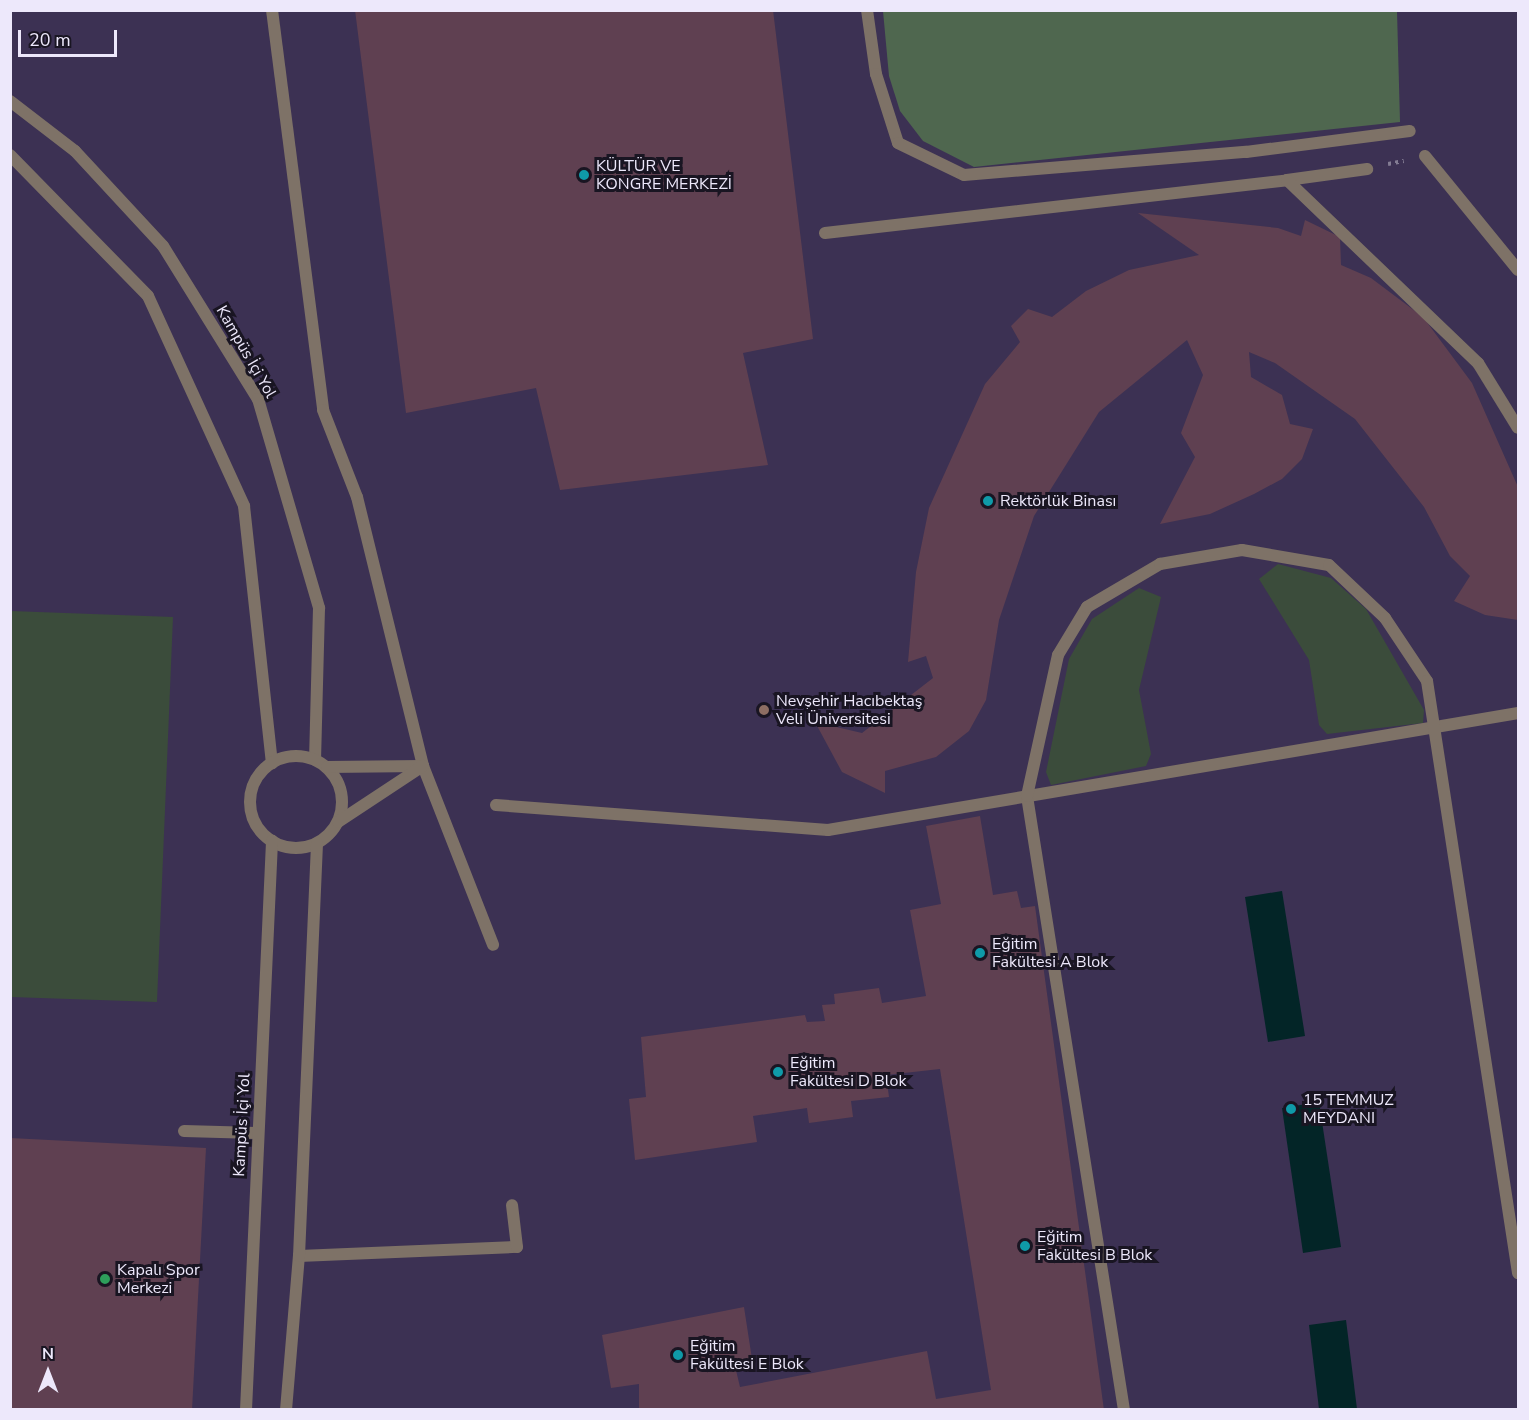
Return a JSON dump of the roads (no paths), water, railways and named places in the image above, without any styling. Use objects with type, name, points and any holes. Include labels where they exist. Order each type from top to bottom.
[{"type":"street","points":[[272,10],[323,411],[357,497],[423,766],[492,945]]},
{"type":"street","points":[[867,10],[876,75],[898,143],[964,175],[1246,152],[1410,131]]},
{"type":"street","name":"Kampüs İçi Yol","points":[[10,101],[75,150],[163,246],[258,399],[319,608],[315,760]]},
{"type":"street","points":[[10,155],[148,296],[244,506],[272,763]]},
{"type":"street","points":[[1425,156],[1518,270]]},
{"type":"street","points":[[825,233],[1367,169]]},
{"type":"street","points":[[1287,180],[1478,363],[1518,428]]},
{"type":"street","points":[[1124,1410],[1027,796],[1058,654],[1087,607],[1160,564],[1242,550],[1329,565],[1385,618],[1427,681],[1436,727],[1518,1273]]},
{"type":"street","points":[[496,805],[828,830],[1518,713]]},
{"type":"street","points":[[286,757],[315,760],[327,767],[423,766],[338,822],[317,843],[286,847],[272,841],[252,818],[250,802],[252,787],[272,763],[286,757]]},
{"type":"street","points":[[327,767],[341,793],[338,822]]},
{"type":"street","name":"Kampüs İçi Yol","points":[[246,1410],[272,841]]},
{"type":"street","points":[[286,1410],[299,1256],[317,843]]},
{"type":"street","points":[[184,1131],[258,1133]]},
{"type":"street","points":[[299,1256],[517,1247],[512,1205]]},
{"type":"place","name":"KÜLTÜR VE KONGRE MERKEZİ","points":[[584,175]]},
{"type":"place","name":"Rektörlük Binası","points":[[988,501]]},
{"type":"place","name":"Nevşehir Hacıbektaş Veli Üniversitesi","points":[[764,710]]},
{"type":"place","name":"Eğitim Fakültesi A Blok","points":[[980,953]]},
{"type":"place","name":"Eğitim Fakültesi D Blok","points":[[778,1072]]},
{"type":"place","name":"15 TEMMUZ MEYDANI","points":[[1291,1109]]},
{"type":"place","name":"Eğitim Fakültesi B Blok","points":[[1025,1246]]},
{"type":"place","name":"Kapalı Spor Merkezi","points":[[105,1279]]},
{"type":"place","name":"Eğitim Fakültesi E Blok","points":[[678,1355]]}]
